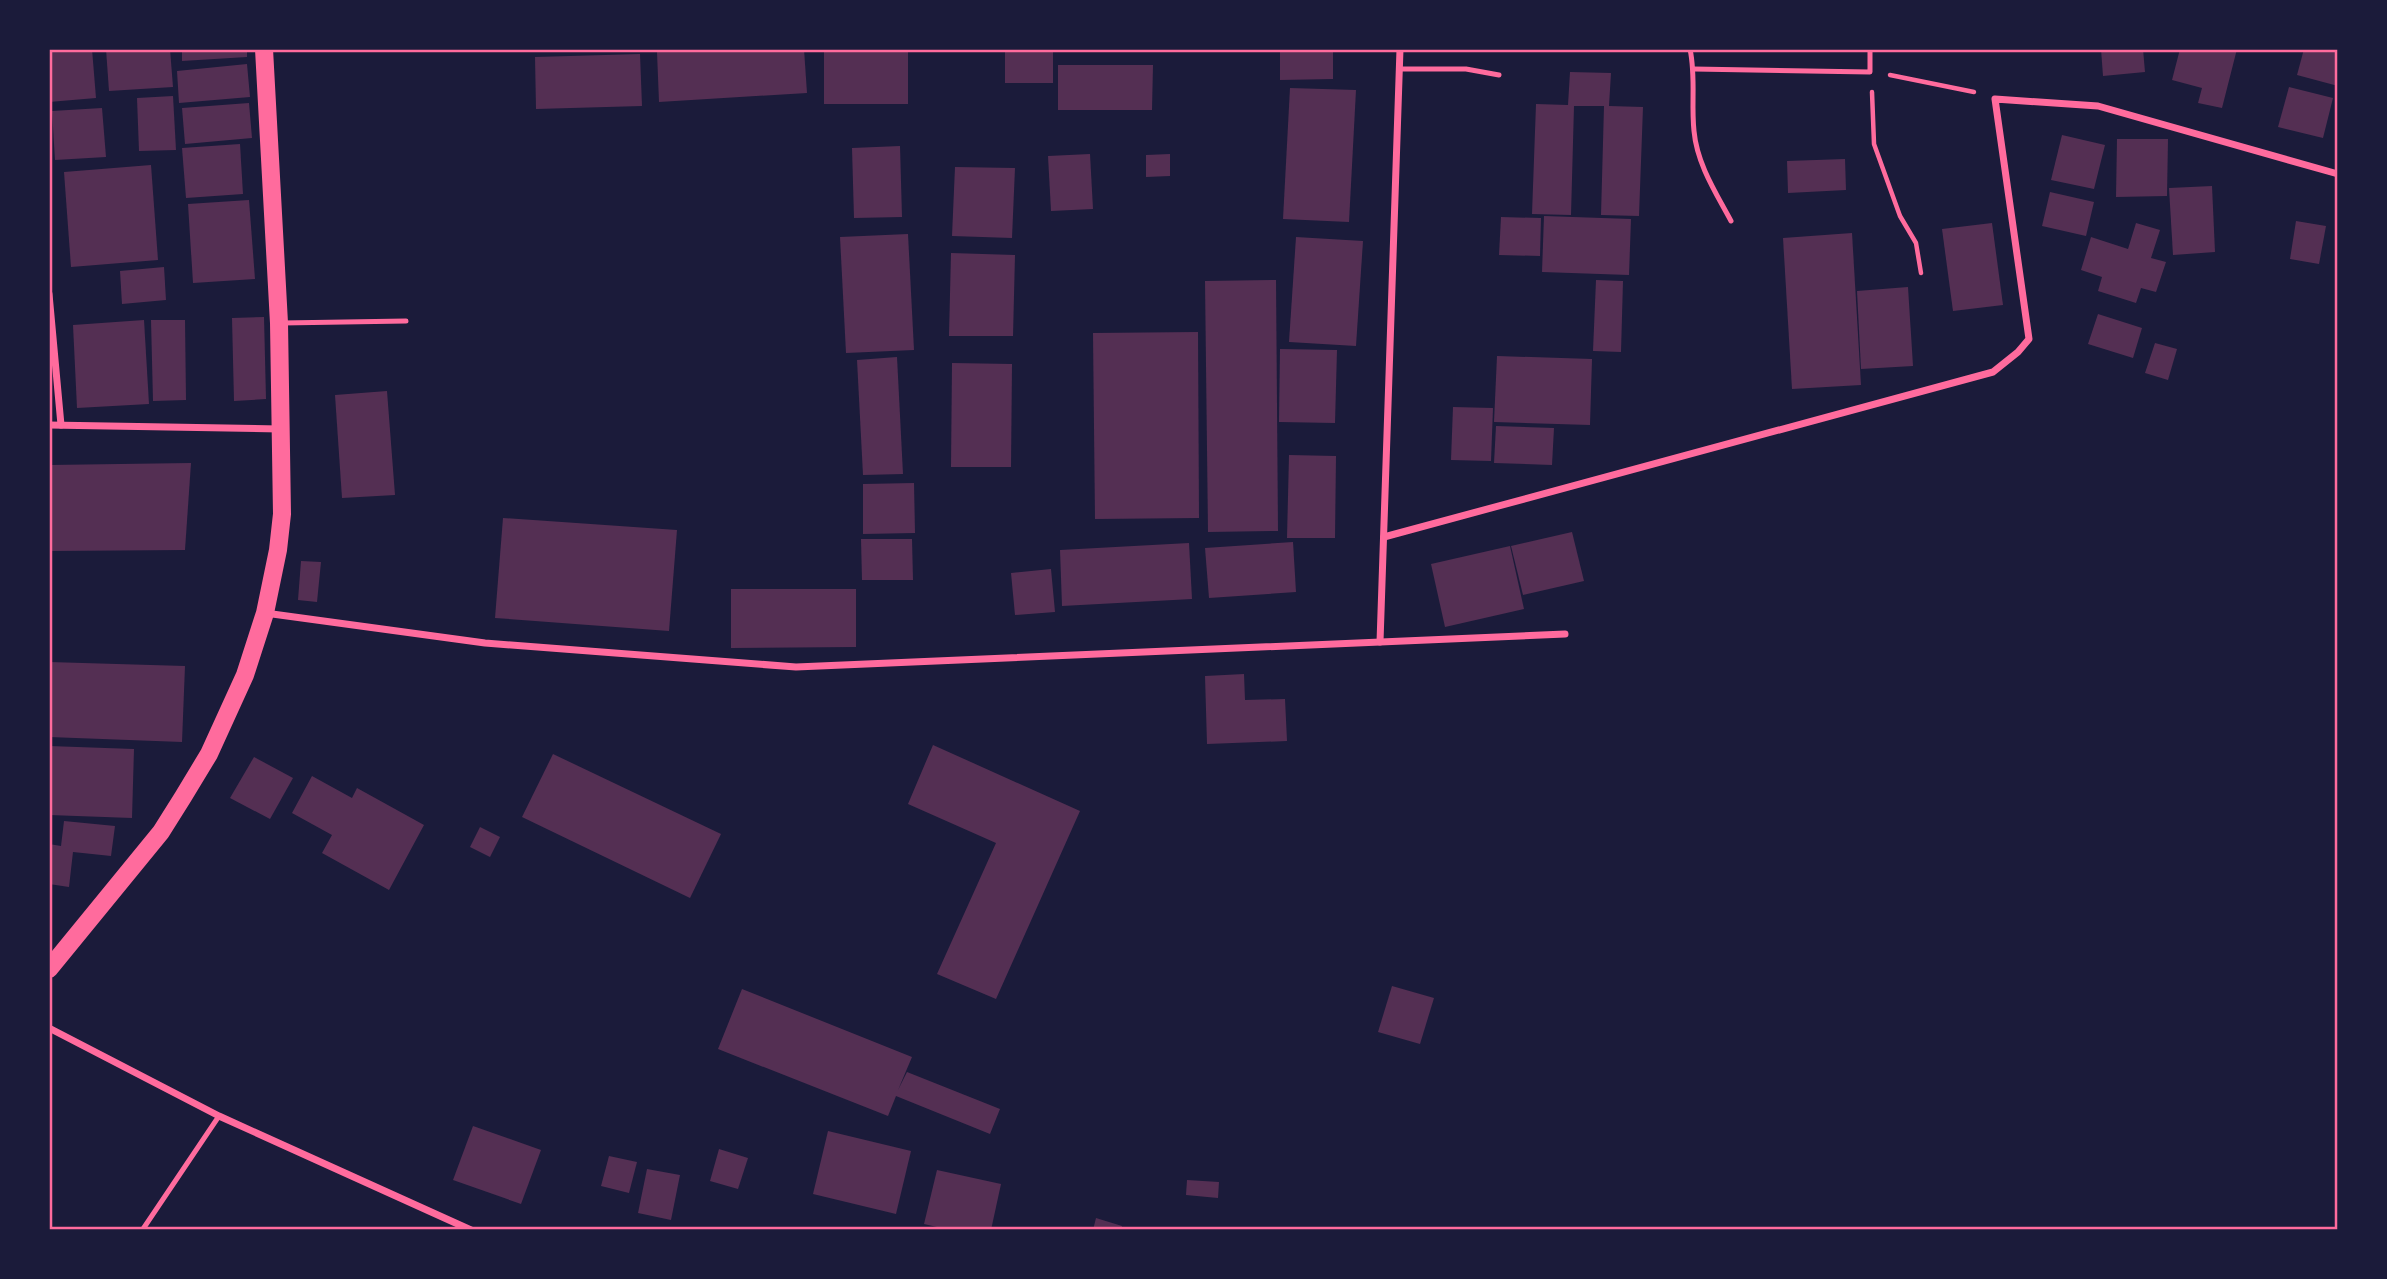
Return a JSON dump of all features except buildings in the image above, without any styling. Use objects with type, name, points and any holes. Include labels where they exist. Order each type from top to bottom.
[{"type":"main road","points":[[49,969],[161,832],[183,797],[209,754],[245,675],[265,613],[278,550],[282,514],[279,323],[264,49]]},
{"type":"street","points":[[1380,642],[1400,49]]},
{"type":"street","points":[[1384,537],[1993,372],[2018,352],[2029,339],[1995,99],[2098,106],[2338,174]]},
{"type":"street","points":[[49,294],[61,425]]},
{"type":"street","points":[[49,425],[281,429]]},
{"type":"street","points":[[265,613],[485,643],[796,667],[1565,634]]},
{"type":"street","points":[[49,1028],[219,1116],[471,1230]]},
{"type":"lane","points":[[1690,49],[1695,69],[1694,132],[1705,174],[1731,221]]},
{"type":"lane","points":[[1695,69],[1870,72],[1870,49]]},
{"type":"lane","points":[[1400,69],[1466,69],[1499,75]]},
{"type":"lane","points":[[279,323],[406,321]]},
{"type":"lane","points":[[143,1229],[219,1116]]},
{"type":"path","points":[[1921,273],[1916,243],[1900,216],[1874,144],[1870,72],[1965,89],[1995,99]]}]
